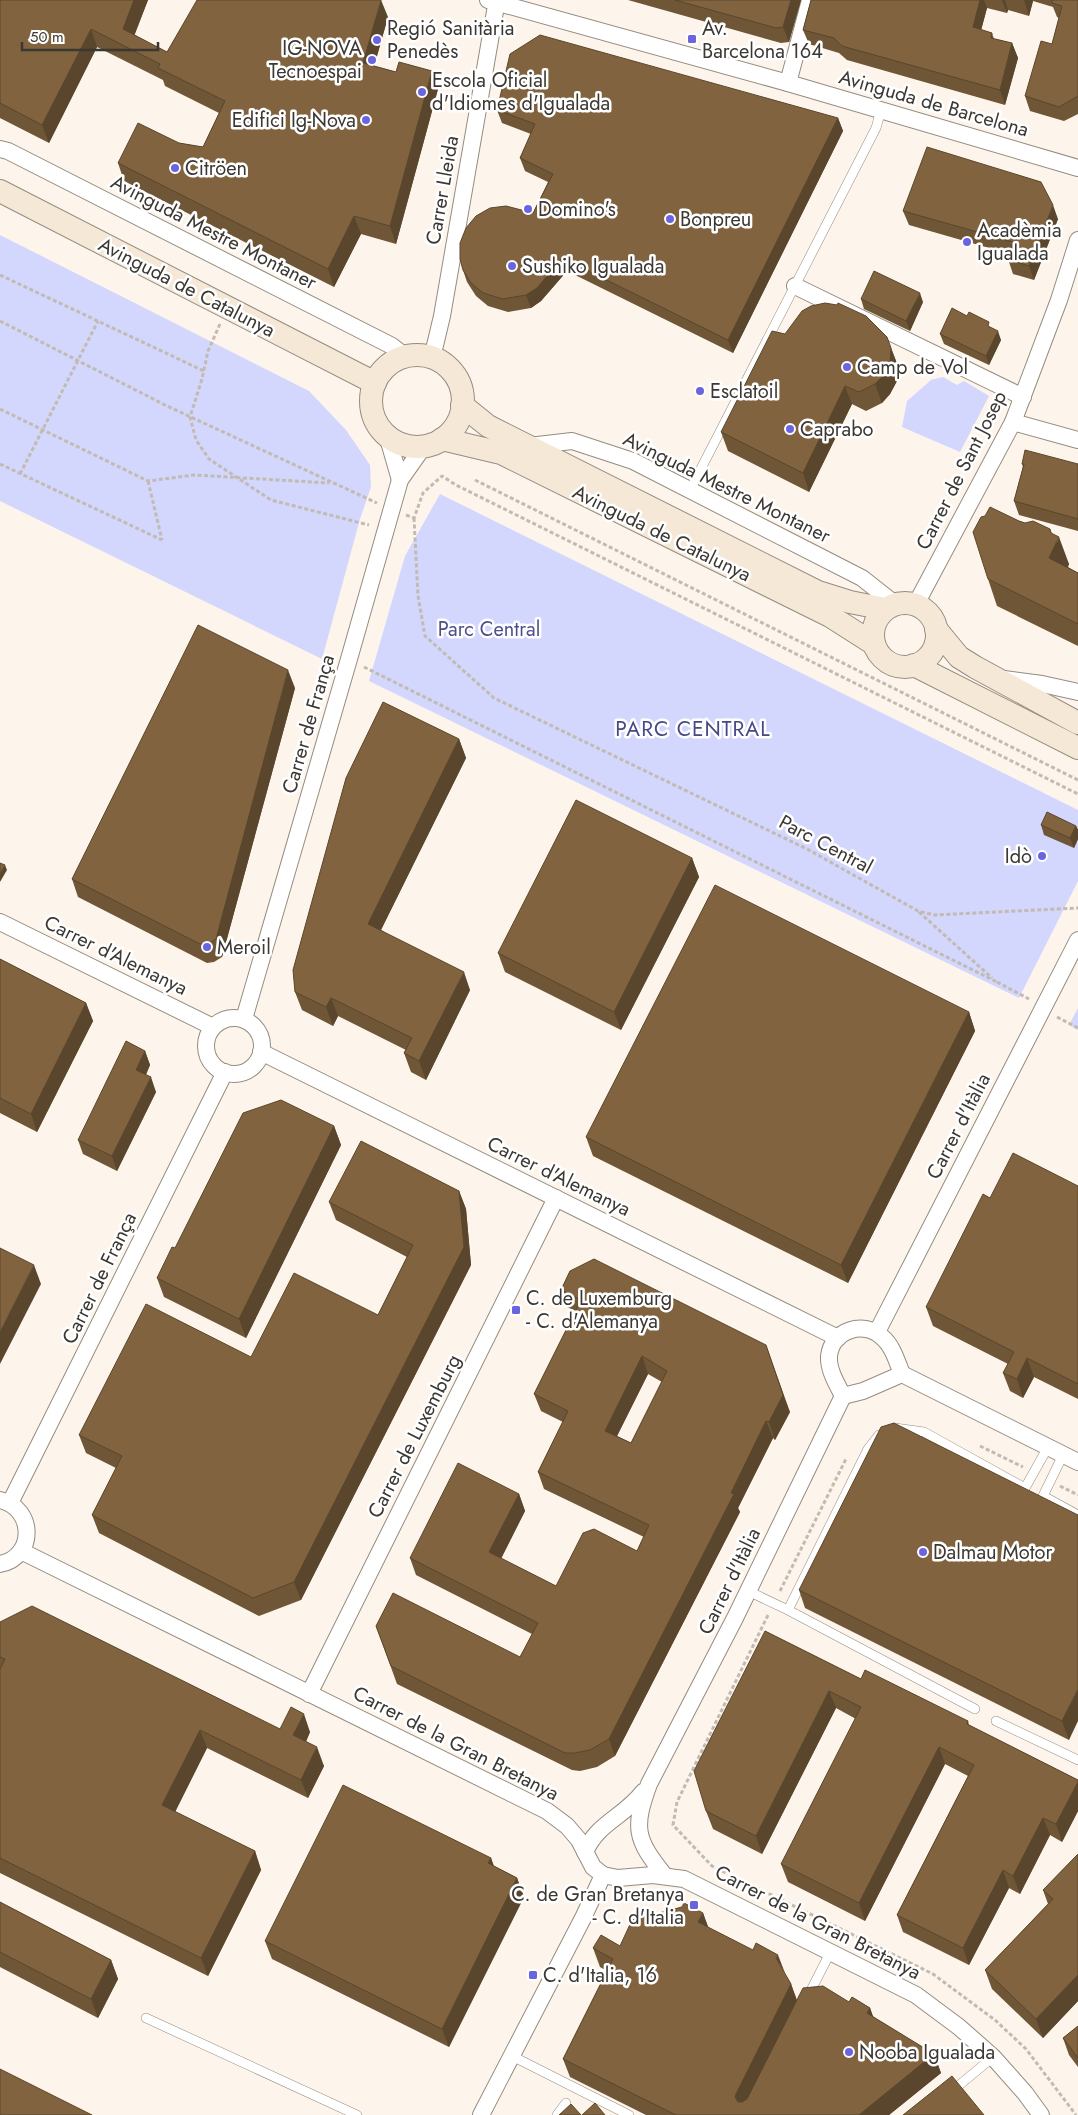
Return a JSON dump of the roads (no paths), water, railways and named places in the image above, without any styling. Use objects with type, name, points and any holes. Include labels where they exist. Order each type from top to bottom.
[{"type":"street","points":[[788,83],[810,0]]},
{"type":"street","name":"Avinguda de Barcelona","points":[[494,1],[788,83],[1078,168]]},
{"type":"street","name":"Carrer Lleida","points":[[432,358],[442,316],[494,1]]},
{"type":"street","name":"Avinguda Mestre Montaner","points":[[0,149],[8,150],[392,346],[406,357]]},
{"type":"street","name":"Avinguda de Catalunya","points":[[0,191],[375,383]]},
{"type":"street","name":"Carrer de Sant Josep","points":[[899,606],[1013,422],[1059,300],[1078,240]]},
{"type":"street","points":[[794,286],[1023,397]]},
{"type":"street","points":[[419,355],[432,358],[441,362],[455,376],[460,385],[462,405],[456,424],[433,442],[406,446],[387,435],[375,420],[372,411],[372,392],[379,375],[390,364],[406,357],[419,355]]},
{"type":"street","name":"Avinguda de Catalunya","points":[[462,405],[488,426],[818,592],[850,602],[899,606]]},
{"type":"street","points":[[1013,422],[1078,440]]},
{"type":"street","points":[[387,435],[400,480]]},
{"type":"street","name":"Avinguda Mestre Montaner","points":[[529,446],[572,441],[633,461],[862,578],[899,606]]},
{"type":"street","name":"Avinguda de Catalunya","points":[[433,442],[501,453],[830,616],[874,644]]},
{"type":"street","name":"Carrer de França","points":[[244,1019],[349,659],[390,509],[400,480],[433,442]]},
{"type":"street","points":[[899,606],[925,610],[933,618],[936,629],[934,647],[923,661],[914,665],[906,666],[890,663],[883,658],[874,644],[874,624],[899,606]]},
{"type":"street","points":[[936,629],[958,656],[991,678],[1078,723]]},
{"type":"street","points":[[914,665],[1078,748]]},
{"type":"street","points":[[991,678],[1042,684],[1078,692]]},
{"type":"street","name":"Carrer d'Alemanya","points":[[0,922],[213,1027]]},
{"type":"street","name":"Carrer d'Itàlia","points":[[876,1332],[1078,940]]},
{"type":"street","points":[[230,1018],[244,1019],[259,1032],[262,1042],[261,1052],[256,1063],[247,1070],[236,1074],[224,1072],[215,1067],[206,1052],[207,1036],[213,1027],[221,1021],[230,1018]]},
{"type":"street","name":"Carrer d'Alemanya","points":[[261,1052],[838,1338]]},
{"type":"street","name":"Carrer de França","points":[[5,1502],[224,1072]]},
{"type":"street","name":"Carrer de Luxemburg","points":[[309,1694],[556,1198]]},
{"type":"street","points":[[902,1374],[872,1388],[843,1396],[830,1365],[829,1355],[838,1338],[846,1332],[856,1328],[867,1328],[876,1332],[889,1344],[902,1374],[1071,1458]]},
{"type":"street","name":"Carrer d'Itàlia","points":[[665,1876],[649,1857],[640,1837],[640,1809],[649,1784],[748,1591],[843,1396]]},
{"type":"street","points":[[0,1564],[11,1560],[21,1551],[27,1538],[27,1524],[21,1512],[5,1502]]},
{"type":"street","name":"Carrer de la Gran Bretanya","points":[[21,1551],[547,1811],[568,1826],[579,1840],[594,1867],[603,1875],[618,1878],[641,1875],[684,1879],[916,1995],[959,2027],[993,2057],[1026,2093],[1041,2115]]},
{"type":"street","name":"Carrer d'Itàlia","points":[[585,1852],[591,1839],[597,1832],[620,1815],[649,1784]]},
{"type":"street","points":[[481,2115],[603,1875]]},
{"type":"lane","points":[[690,490],[876,128],[881,110]]},
{"type":"lane","points":[[788,1610],[868,1450],[881,1433],[897,1427],[924,1432],[1025,1488],[1048,1447]]},
{"type":"lane","points":[[1071,1458],[1050,1481],[1043,1496],[1078,1515]]},
{"type":"lane","points":[[748,1591],[788,1610],[975,1709]]},
{"type":"lane","points":[[996,1721],[1078,1760]]},
{"type":"lane","points":[[805,2003],[831,1951]]},
{"type":"lane","points":[[146,2018],[357,2115]]},
{"type":"lane","points":[[512,2056],[629,2115]]},
{"type":"lane","points":[[944,2098],[993,2057]]},
{"type":"lane","points":[[557,2115],[566,2103]]},
{"type":"place","name":"Av. Barcelona 164","points":[[692,39]]},
{"type":"place","name":"Regió Sanitària Penedès","points":[[377,40]]},
{"type":"place","name":"IG-NOVA Tecnoespai","points":[[372,60]]},
{"type":"place","name":"Escola Oficial d'Idiomes d'Igualada","points":[[422,92]]},
{"type":"place","name":"Edifici Ig-Nova","points":[[366,120]]},
{"type":"place","name":"Citröen","points":[[175,168]]},
{"type":"place","name":"Domino's","points":[[528,209]]},
{"type":"place","name":"Bonpreu","points":[[670,219]]},
{"type":"place","name":"Acadèmia Igualada","points":[[967,242]]},
{"type":"place","name":"Sushiko Igualada","points":[[512,266]]},
{"type":"place","name":"Camp de Vol","points":[[847,367]]},
{"type":"place","name":"Esclatoil","points":[[700,391]]},
{"type":"place","name":"Caprabo","points":[[790,429]]},
{"type":"place","name":"Idò","points":[[1042,856]]},
{"type":"place","name":"Meroil","points":[[207,947]]},
{"type":"place","name":"C. de Luxemburg - C. d'Alemanya","points":[[516,1310]]},
{"type":"place","name":"Dalmau Motor","points":[[923,1552]]},
{"type":"place","name":"C. de Gran Bretanya - C. d'Italia","points":[[694,1905]]},
{"type":"place","name":"C. d'Italia, 16","points":[[533,1975]]},
{"type":"place","name":"Nooba Igualada","points":[[849,2052]]},
{"type":"district","name":"PARC CENTRAL","points":[[693,729]]},
{"type":"park label","name":"Parc Central","points":[[489,629]]}]
